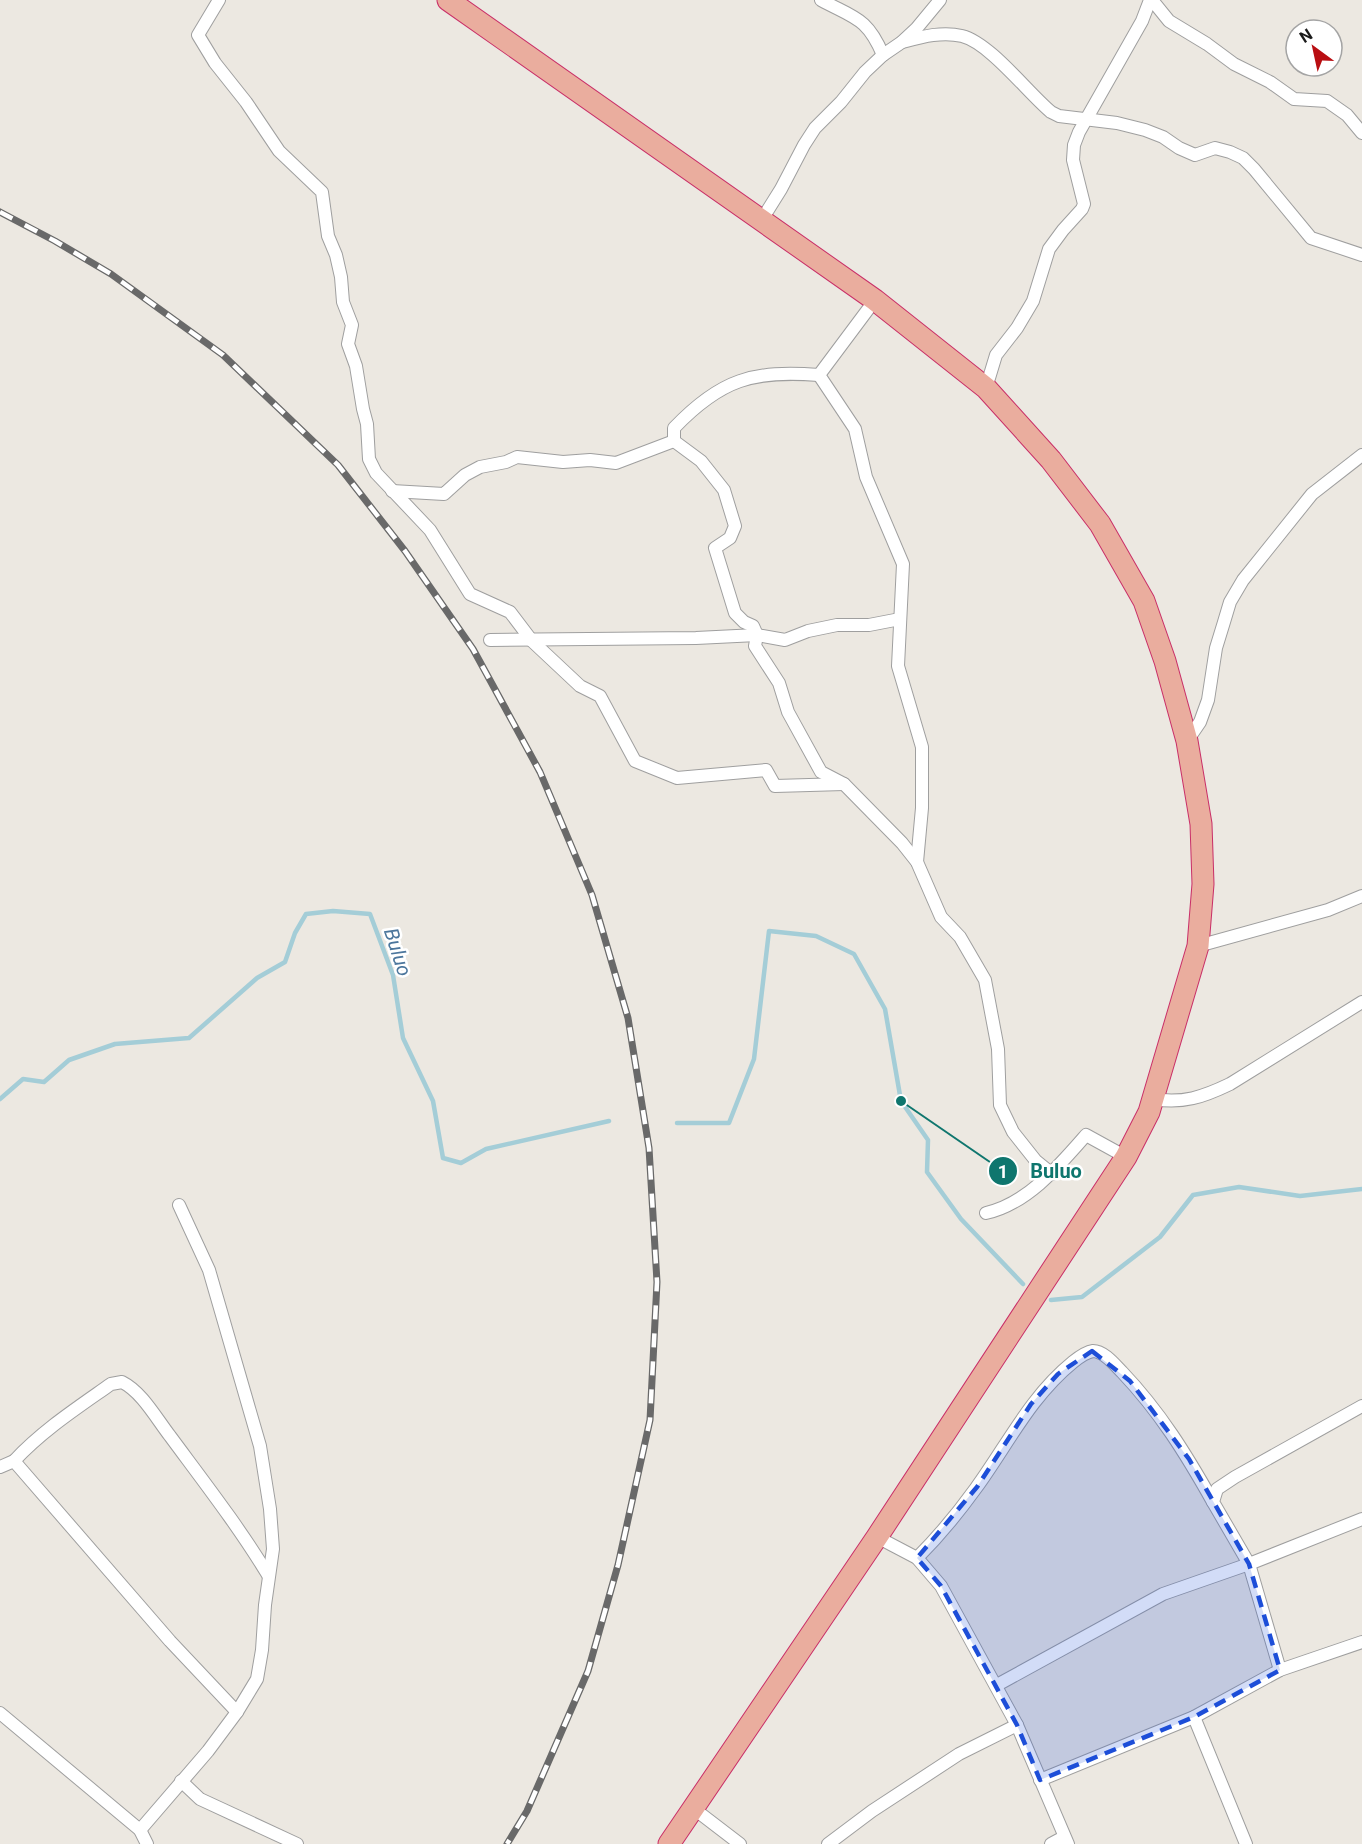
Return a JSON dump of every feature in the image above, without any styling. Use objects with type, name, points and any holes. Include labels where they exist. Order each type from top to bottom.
[{"type":"highway","points":[[448,0],[875,300],[986,388],[1051,460],[1100,524],[1144,601],[1165,661],[1187,741],[1201,825],[1203,884],[1198,946],[1149,1112],[1126,1157],[877,1537],[669,1844]]},
{"type":"street","points":[[219,0],[198,34],[215,63],[246,102],[279,151],[322,192],[328,236],[336,255],[343,302],[352,325],[348,344],[356,366],[367,424],[369,459],[376,473],[430,530],[471,594],[510,612],[532,641],[580,686],[600,696],[634,760],[677,778],[766,770],[775,786],[844,784]]},
{"type":"street","points":[[821,0],[864,23],[875,36],[883,55]]},
{"type":"street","points":[[761,221],[782,189],[815,128],[841,102],[865,72],[883,55],[902,42],[940,0]]},
{"type":"street","points":[[986,388],[996,355],[1033,302],[1049,249],[1084,204],[1085,199],[1075,172],[1073,153],[1079,132],[1142,21],[1151,0],[1168,21],[1207,44],[1234,64],[1270,82],[1294,99],[1327,100],[1347,115],[1362,133]]},
{"type":"street","points":[[902,42],[939,35],[963,36],[976,42],[1051,112],[1059,116],[1118,123],[1145,130],[1163,137],[1188,153],[1195,154],[1215,148],[1243,158],[1311,238],[1362,255]]},
{"type":"street","points":[[819,375],[875,300]]},
{"type":"street","points":[[674,441],[674,428],[694,407],[717,392],[762,374],[784,372],[819,375]]},
{"type":"street","points":[[819,375],[855,429],[866,477],[903,564],[898,666],[922,747],[922,808],[917,862]]},
{"type":"street","points":[[392,491],[444,494],[465,475],[480,466],[506,462],[517,457],[535,457],[563,462],[590,460],[616,463],[674,441]]},
{"type":"street","points":[[674,441],[701,462],[724,490],[735,526],[730,538],[716,548],[735,613],[744,622],[753,626],[757,634],[755,646],[779,683],[788,712],[821,772],[844,784],[902,843],[917,862],[941,917],[960,937],[985,980],[998,1049],[1000,1105],[1012,1132],[1036,1161],[1052,1174]]},
{"type":"street","points":[[1187,741],[1200,722],[1208,700],[1216,648],[1230,602],[1243,580],[1312,494],[1362,455]]},
{"type":"street","points":[[490,640],[696,638],[757,634],[785,640],[808,631],[837,625],[869,625],[900,619]]},
{"type":"street","points":[[1198,946],[1328,910],[1362,896]]},
{"type":"street","points":[[1153,1099],[1171,1102],[1208,1095],[1230,1084],[1362,1002]]},
{"type":"street","points":[[986,1213],[1003,1209],[1052,1174],[1086,1135],[1126,1157]]},
{"type":"street","points":[[140,1830],[208,1751],[237,1712],[256,1679],[262,1650],[268,1575],[273,1549],[270,1509],[260,1446],[209,1269],[179,1205]]},
{"type":"street","points":[[917,1558],[940,1534],[977,1487],[1031,1404],[1058,1374],[1080,1357],[1092,1351],[1101,1353],[1151,1404],[1169,1428],[1249,1564],[1280,1670]]},
{"type":"street","points":[[0,1467],[14,1461],[35,1439],[111,1384],[122,1382],[132,1387],[163,1427],[247,1540],[268,1575]]},
{"type":"street","points":[[1213,1502],[1217,1489],[1235,1477],[1362,1406]]},
{"type":"street","points":[[14,1461],[170,1641],[237,1712]]},
{"type":"street","points":[[997,1685],[1163,1594],[1249,1564],[1362,1519]]},
{"type":"street","points":[[877,1537],[917,1558],[941,1586],[1017,1725],[1066,1840],[1051,1844]]},
{"type":"street","points":[[1040,1780],[1194,1717],[1280,1670],[1356,1642],[1362,1642]]},
{"type":"street","points":[[1194,1717],[1246,1844]]},
{"type":"street","points":[[2,1721],[140,1830],[147,1844]]},
{"type":"street","points":[[828,1844],[872,1811],[958,1754],[1017,1725]]},
{"type":"street","points":[[181,1781],[200,1799],[297,1844]]},
{"type":"street","points":[[693,1808],[740,1844]]},
{"type":"highlighted area","points":[[1092,1351],[1130,1381],[1189,1459],[1249,1564],[1280,1670],[1194,1717],[1040,1780],[1017,1725],[941,1586],[917,1558],[977,1487],[1031,1404],[1058,1374]]},
{"type":"waterway","name":"Buluo","points":[[0,1099],[23,1079],[44,1082],[69,1060],[115,1044],[189,1038],[257,978],[285,962],[295,933],[306,914],[333,911],[370,914],[393,975],[403,1038],[433,1101],[443,1158],[461,1163],[486,1149],[609,1121]]},
{"type":"waterway","name":"Buluo","points":[[677,1123],[729,1123],[754,1059],[769,931],[816,936],[854,954],[885,1009],[901,1101],[928,1140],[927,1172],[961,1219],[1023,1284]]},
{"type":"waterway","name":"Buluo","points":[[1051,1300],[1082,1297],[1160,1237],[1193,1195],[1239,1187],[1300,1196],[1362,1189]]},
{"type":"railway","points":[[0,212],[111,274],[223,355],[338,465],[405,551],[473,649],[540,772],[592,895],[628,1018],[649,1148],[657,1282],[650,1420],[618,1565],[588,1671],[527,1811],[507,1844]]},
{"type":"place","name":"Buluo","points":[[901,1101]]}]
